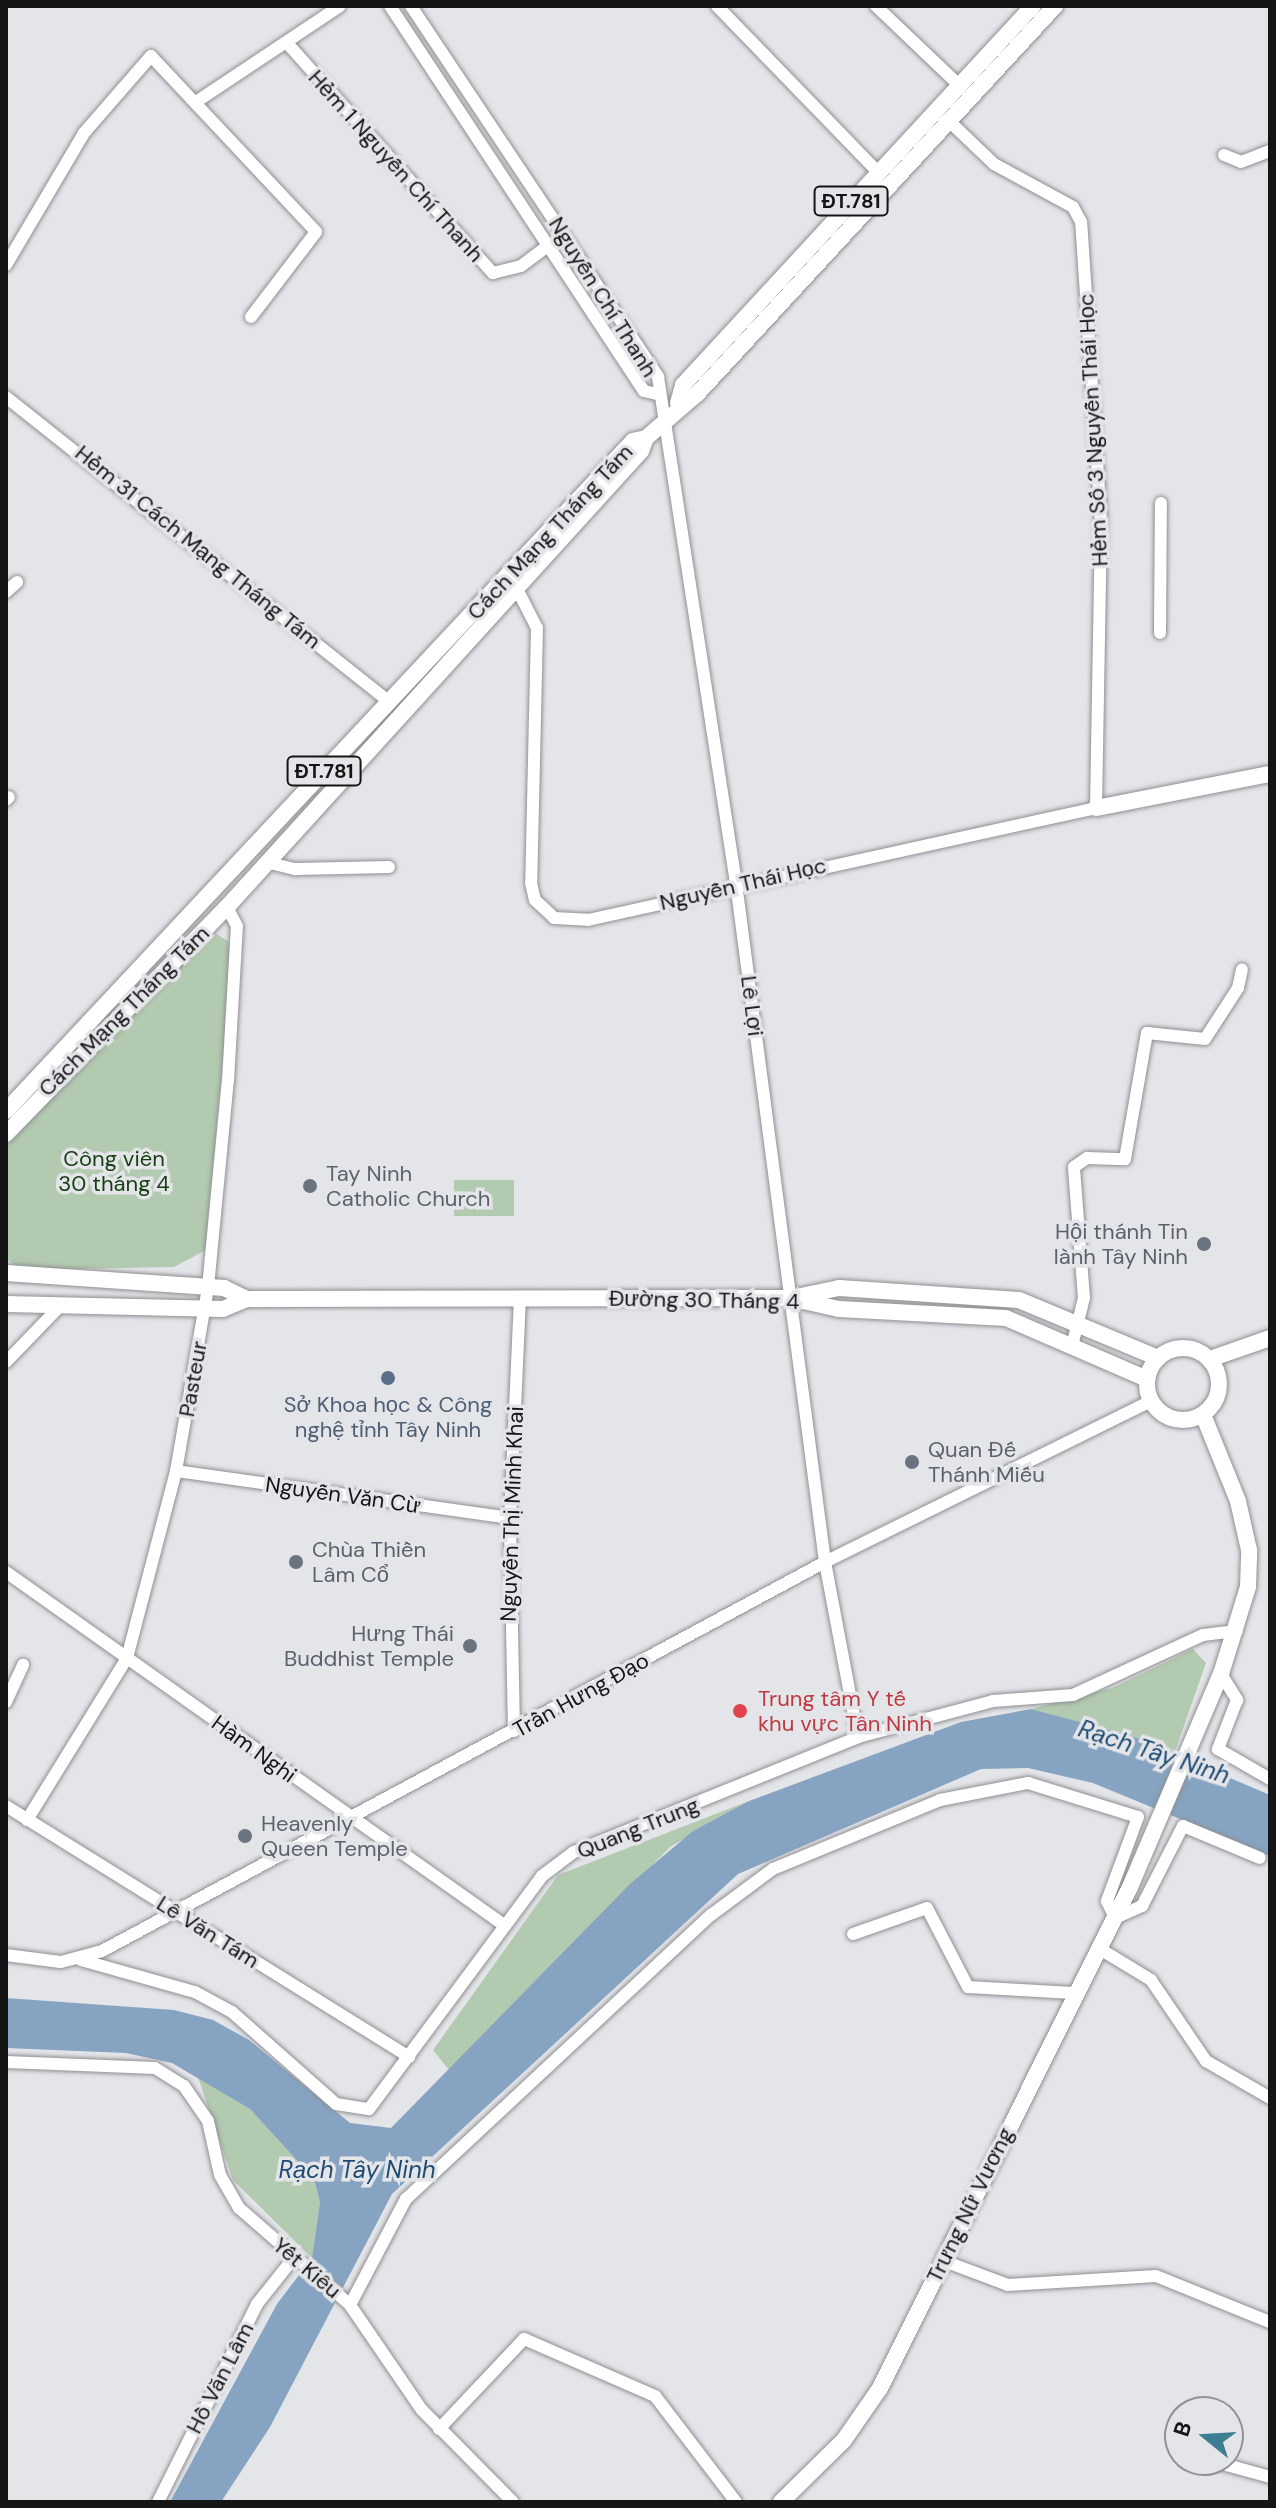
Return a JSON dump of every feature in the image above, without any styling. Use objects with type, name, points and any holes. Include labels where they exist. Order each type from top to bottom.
[{"type":"main road","name":"ĐT.781","points":[[678,403],[683,385],[878,172],[942,116],[1055,6]]},
{"type":"main road","name":"ĐT.781","points":[[678,403],[697,394],[942,116],[959,85],[1030,7]]},
{"type":"main road","name":"Cách Mạng Tháng Tám","points":[[6,1134],[221,901],[356,748],[512,583],[633,441],[646,438],[678,403]]},
{"type":"main road","name":"Cách Mạng Tháng Tám","points":[[356,748],[387,700],[512,583]]},
{"type":"main road","name":"Nguyễn Thái Học","points":[[1096,808],[1270,774]]},
{"type":"main road","name":"Cách Mạng Tháng Tám","points":[[6,1111],[221,901]]},
{"type":"main road","name":"Đường 30 Tháng 4","points":[[6,1273],[208,1287],[247,1299]]},
{"type":"main road","points":[[790,1298],[839,1288],[939,1291],[1019,1300],[1081,1321],[1158,1358]]},
{"type":"main road","name":"Đường 30 Tháng 4","points":[[6,1304],[205,1309],[247,1299],[790,1298],[839,1309],[985,1314],[1073,1342],[1147,1379]]},
{"type":"main road","points":[[1203,1415],[1168,1418],[1151,1401],[1147,1379],[1158,1358],[1181,1347],[1210,1359],[1270,1338]]},
{"type":"main road","points":[[1203,1415],[1219,1388],[1210,1359]]},
{"type":"main road","points":[[1203,1415],[1238,1501],[1249,1550],[1237,1631],[1221,1674]]},
{"type":"main road","name":"Trưng Nữ Vương","points":[[781,2502],[844,2440],[880,2388],[1073,1993],[1100,1949],[1130,1887],[1221,1674]]},
{"type":"street","points":[[199,100],[340,6]]},
{"type":"street","name":"Nguyễn Chí Thanh","points":[[390,6],[462,110],[644,391],[657,394],[658,377],[411,6]]},
{"type":"street","points":[[717,6],[878,172]]},
{"type":"street","points":[[876,6],[959,85]]},
{"type":"street","name":"Hẻm 1 Nguyễn Chí Thanh","points":[[287,43],[493,273],[521,266],[550,244]]},
{"type":"street","points":[[6,265],[74,148],[142,58],[158,59],[199,100],[216,128],[316,232],[251,317]]},
{"type":"street","points":[[462,110],[475,100]]},
{"type":"street","name":"Hẻm Số 3 Nguyễn Thái Học","points":[[942,116],[994,164],[1073,207],[1081,222],[1101,521],[1096,808]]},
{"type":"street","points":[[1224,155],[1241,162],[1270,151]]},
{"type":"street","points":[[573,279],[588,269]]},
{"type":"street","name":"Lê Lợi","points":[[657,394],[671,451],[736,883],[825,1562],[858,1737]]},
{"type":"street","name":"Hẻm 31 Cách Mạng Tháng Tám","points":[[6,397],[387,700]]},
{"type":"street","points":[[1160,633],[1161,503]]},
{"type":"street","points":[[6,592],[17,582]]},
{"type":"street","name":"Nguyễn Thái Học","points":[[512,583],[537,628],[535,900],[554,918],[580,921],[736,883],[1096,808]]},
{"type":"street","points":[[259,857],[295,869],[389,867]]},
{"type":"street","name":"Pasteur","points":[[27,1820],[127,1658],[176,1471],[208,1287],[237,926],[221,901]]},
{"type":"street","points":[[1073,1342],[1081,1321],[1074,1167],[1087,1158],[1125,1159],[1147,1033],[1205,1039],[1238,988],[1242,969]]},
{"type":"street","name":"Nguyễn Thị Minh Khai","points":[[514,1731],[510,1518],[520,1297]]},
{"type":"street","points":[[6,1362],[60,1306]]},
{"type":"street","name":"Trần Hưng Đạo","points":[[6,1955],[81,1960],[178,1913],[825,1562],[1151,1401]]},
{"type":"street","name":"Nguyễn Văn Cừ","points":[[176,1471],[510,1518]]},
{"type":"street","name":"Hàm Nghi","points":[[6,1572],[504,1925]]},
{"type":"street","name":"Quang Trung","points":[[81,1960],[168,1982],[220,2005],[310,2085],[351,2110],[369,2109],[542,1876],[574,1852],[858,1737],[993,1701],[1073,1695],[1203,1635],[1237,1631]]},
{"type":"street","points":[[6,1702],[23,1665]]},
{"type":"street","points":[[1221,1674],[1237,1700],[1218,1749],[1270,1779]]},
{"type":"street","points":[[350,2305],[406,2199],[711,1915],[773,1869],[940,1800],[1028,1783],[1138,1817],[1107,1901],[1115,1918],[1142,1906],[1183,1826],[1260,1858]]},
{"type":"street","name":"Lê Văn Tám","points":[[6,1806],[409,2057]]},
{"type":"street","points":[[853,1934],[927,1908],[968,1987],[1073,1993]]},
{"type":"street","points":[[1100,1949],[1151,1980],[1206,2061],[1270,2098]]},
{"type":"street","name":"Yết Kiêu","points":[[6,2062],[134,2065],[169,2074],[208,2121],[227,2192],[292,2260],[306,2263],[339,2293],[439,2429],[513,2502]]},
{"type":"street","name":"Hồ Văn Lâm","points":[[158,2502],[257,2304],[292,2260]]},
{"type":"street","points":[[944,2261],[1008,2285],[1156,2276],[1270,2322]]},
{"type":"street","points":[[439,2429],[524,2339],[655,2396],[736,2502]]},
{"type":"street","points":[[1244,2470],[1270,2477]]},
{"type":"green space","name":"Công viên 30 tháng 4","points":[[213,932],[228,941],[231,965],[206,1250],[174,1267],[23,1270],[6,1259],[6,1146]]},
{"type":"green space","points":[[454,1180],[514,1180],[514,1216],[454,1216]]},
{"type":"green space","points":[[1193,1649],[1206,1663],[1173,1757],[1129,1735],[1031,1709],[1112,1688]]},
{"type":"green space","points":[[749,1801],[670,1847],[450,2071],[433,2050],[558,1875]]},
{"type":"green space","points":[[198,2077],[250,2109],[314,2179],[320,2202],[312,2258],[233,2180]]},
{"type":"water","name":"Rạch Tây Ninh","points":[[1031,1709],[1129,1735],[1270,1795],[1270,1856],[1093,1783],[1028,1768],[981,1769],[738,1874],[392,2194],[270,2427],[221,2502],[170,2502],[277,2304],[312,2258],[320,2202],[314,2179],[250,2109],[172,2063],[126,2053],[6,2048],[6,1998],[174,2010],[213,2020],[249,2040],[350,2123],[391,2128],[630,1884],[693,1831],[749,1801],[961,1722]]},
{"type":"place","name":"Tay Ninh Catholic Church","points":[[310,1186]]},
{"type":"place","name":"Hội thánh Tin lành Tây Ninh","points":[[1204,1244]]},
{"type":"place","name":"Sở Khoa học & Công nghệ tỉnh Tây Ninh","points":[[388,1378]]},
{"type":"place","name":"Quan Đế Thánh Miếu","points":[[912,1462]]},
{"type":"place","name":"Chùa Thiền Lâm Cổ","points":[[296,1562]]},
{"type":"place","name":"Hưng Thái Buddhist Temple","points":[[470,1646]]},
{"type":"place","name":"Trung tâm Y tế khu vực Tân Ninh","points":[[740,1711]]},
{"type":"place","name":"Heavenly Queen Temple","points":[[245,1836]]}]
